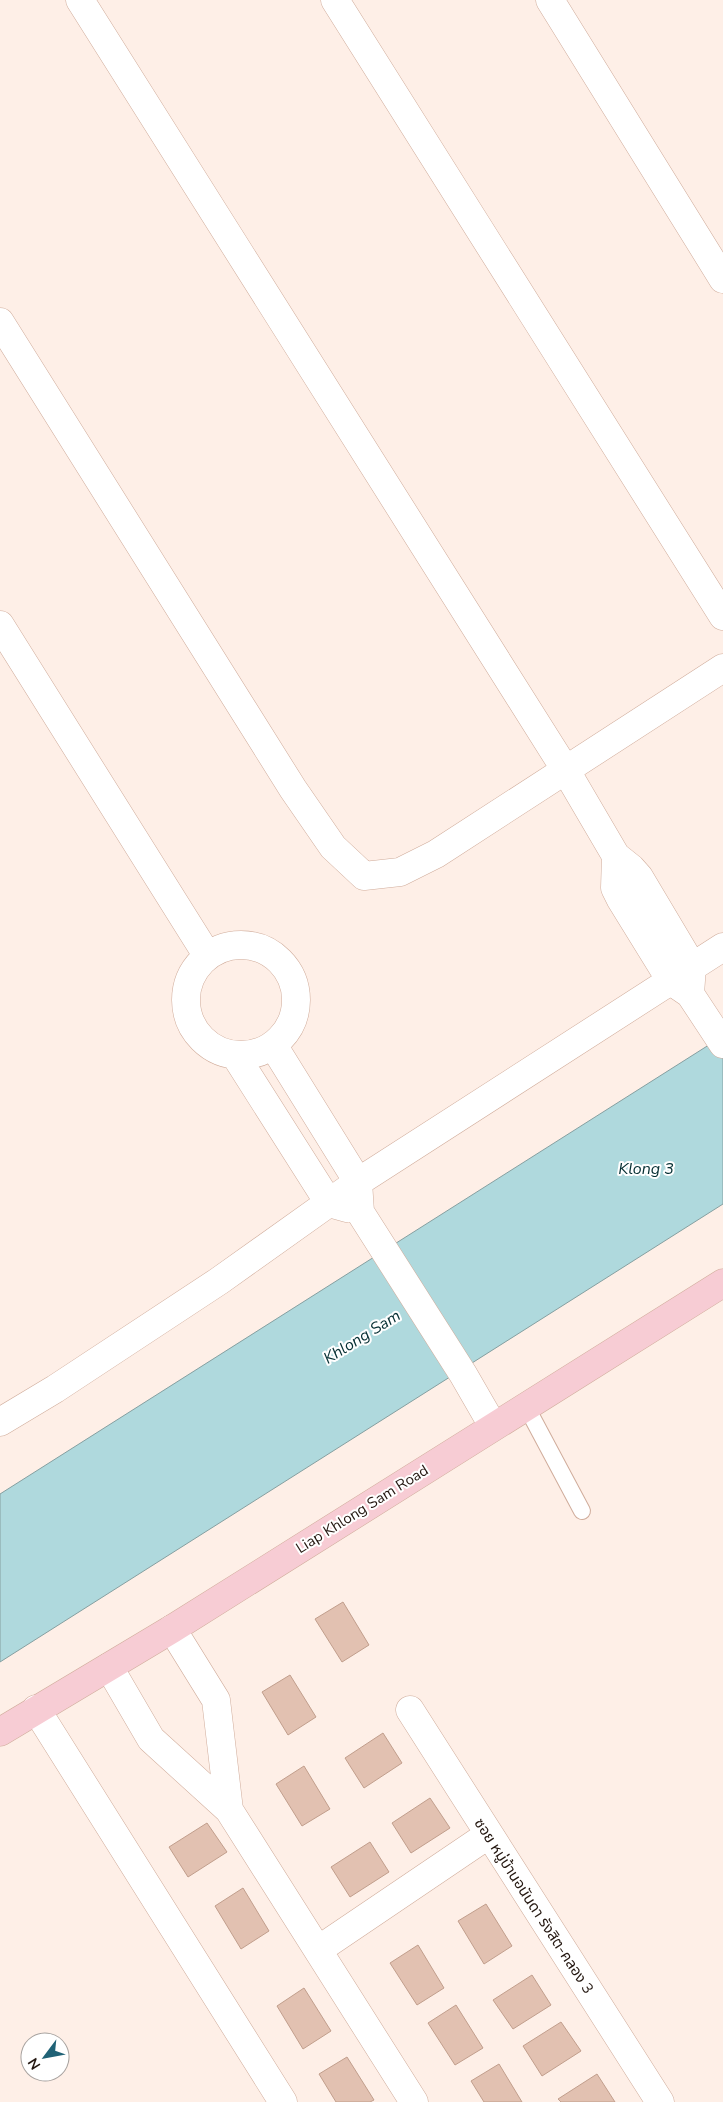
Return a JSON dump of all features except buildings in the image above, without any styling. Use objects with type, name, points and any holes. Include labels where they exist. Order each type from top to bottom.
[{"type":"main road","name":"Liap Khlong Sam Road","points":[[0,1732],[172,1629],[723,1283]]},
{"type":"street","points":[[80,0],[564,770],[616,856],[615,888],[688,988],[723,1044]]},
{"type":"street","points":[[335,0],[723,616]]},
{"type":"street","points":[[550,0],[723,279]]},
{"type":"street","points":[[0,322],[293,789],[333,847],[364,876],[400,872],[436,854],[723,668]]},
{"type":"street","points":[[0,626],[207,955]]},
{"type":"street","points":[[244,944],[263,948],[279,959],[291,975],[296,994],[295,1013],[287,1031],[273,1045],[255,1054],[235,1055],[217,1050],[201,1039],[191,1023],[186,1005],[187,986],[194,969],[207,955],[224,946],[244,944]]},
{"type":"street","points":[[0,1422],[56,1389],[219,1282],[358,1182],[688,988],[723,947]]},
{"type":"street","points":[[273,1045],[358,1182],[364,1218],[464,1374],[493,1426]]},
{"type":"street","points":[[235,1055],[329,1203],[364,1218]]},
{"type":"street","points":[[172,1629],[216,1700],[229,1810]]},
{"type":"street","points":[[109,1667],[151,1739],[229,1810],[414,2102]]},
{"type":"street","points":[[36,1709],[283,2102]]},
{"type":"street","name":"ซอย หมู่บ้านอนันดา รังสิต-คลอง 3","points":[[410,1710],[660,2102]]},
{"type":"street","points":[[318,1950],[488,1835]]},
{"type":"lane","points":[[526,1406],[582,1511]]},
{"type":"water","name":"Klong 3","points":[[723,1036],[723,1204],[0,1662],[0,1494]]},
{"type":"water label","name":"Khlong Sam","points":[[362,1337]]}]
